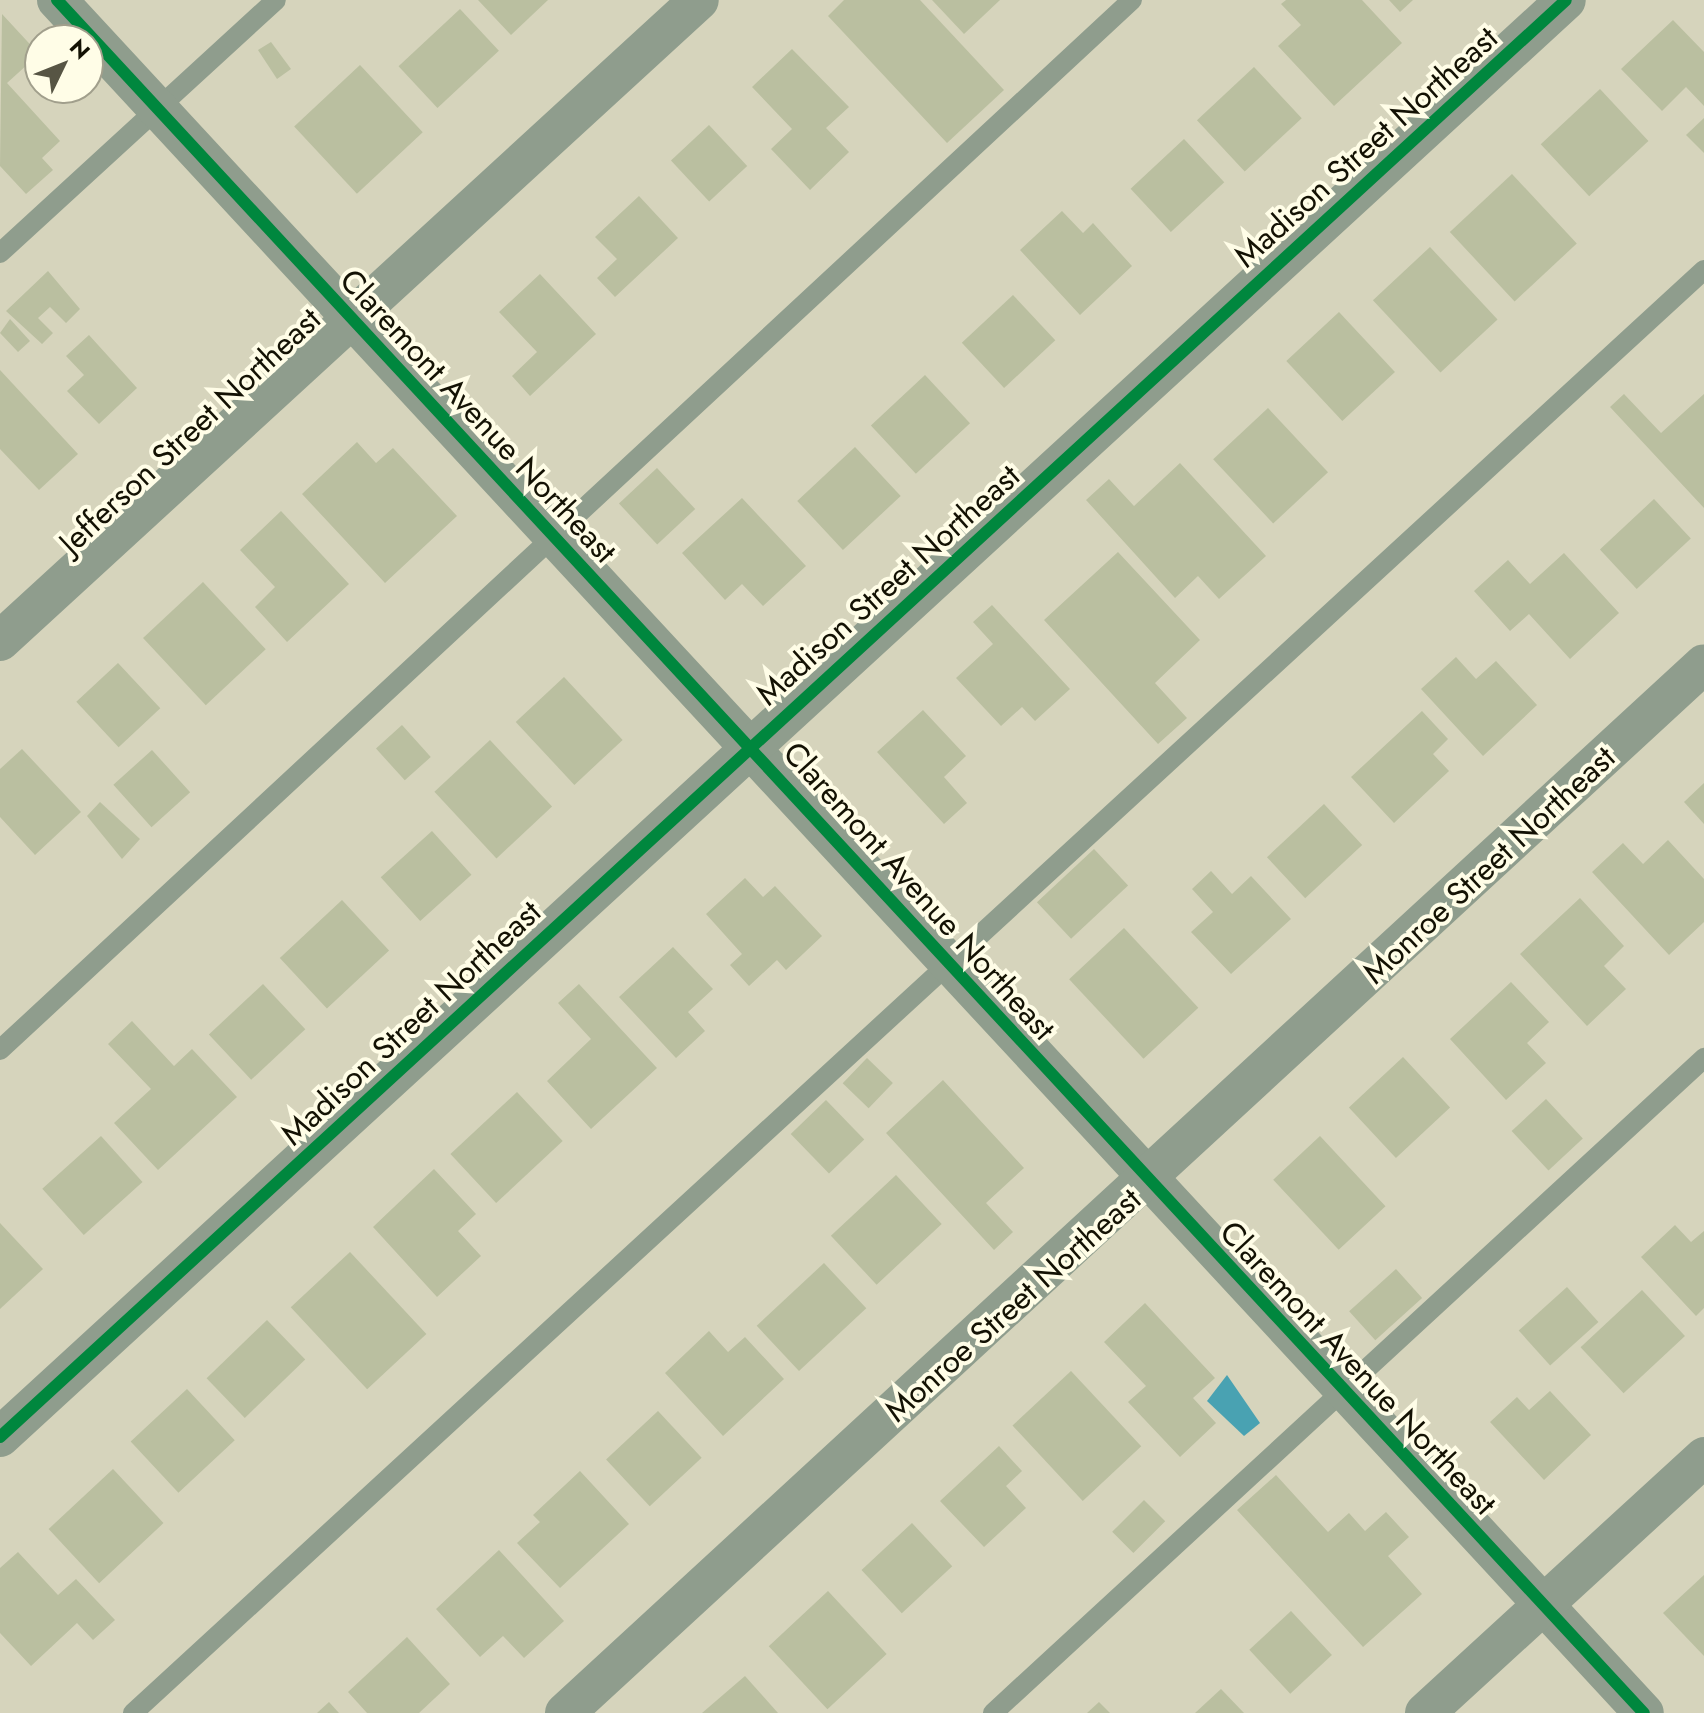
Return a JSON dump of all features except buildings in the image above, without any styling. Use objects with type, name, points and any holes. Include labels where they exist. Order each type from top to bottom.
[{"type":"street","name":"Claremont Avenue Northeast","points":[[57,0],[751,745],[1149,1181],[1644,1713]]},
{"type":"street","name":"Jefferson Street Northeast","points":[[0,641],[699,0]]},
{"type":"street","name":"Madison Street Northeast","points":[[0,1437],[1566,0]]},
{"type":"street","name":"Monroe Street Northeast","points":[[565,1713],[1149,1181],[1704,664]]},
{"type":"street","points":[[1425,1713],[1704,1457]]},
{"type":"lane","points":[[0,253],[276,0]]},
{"type":"lane","points":[[0,1050],[1132,0]]},
{"type":"lane","points":[[133,1713],[948,961],[1704,270]]},
{"type":"lane","points":[[993,1713],[1704,1058]]},
{"type":"water","points":[[1227,1375],[1260,1423],[1244,1436],[1207,1401]]},
{"type":"cycle path","points":[[57,0],[1644,1713]]},
{"type":"cycle path","points":[[0,1437],[1566,0]]}]
